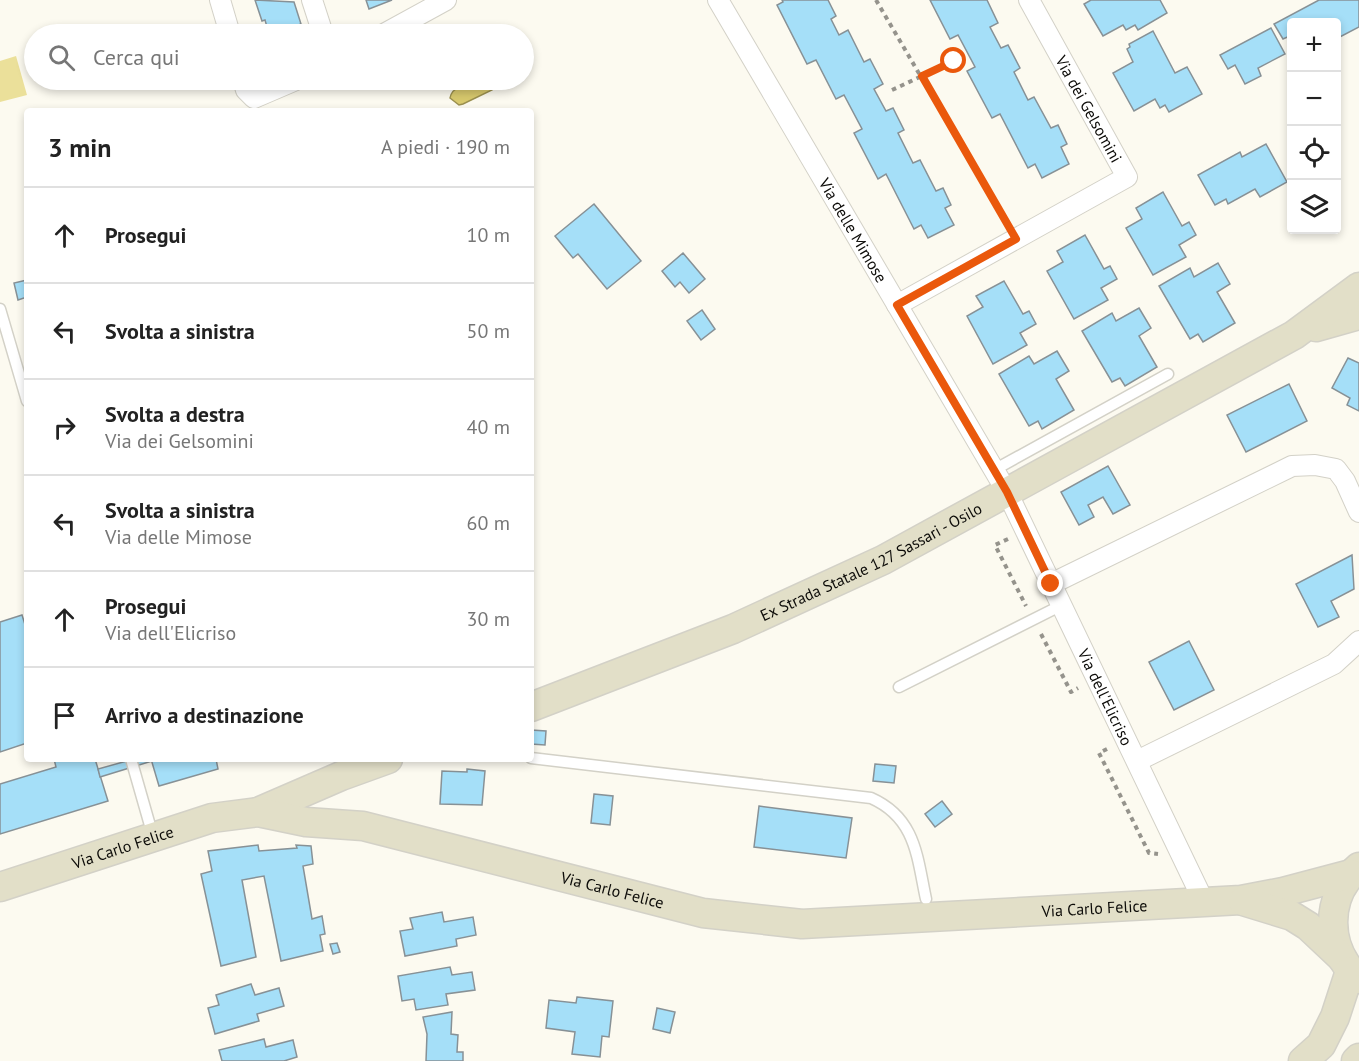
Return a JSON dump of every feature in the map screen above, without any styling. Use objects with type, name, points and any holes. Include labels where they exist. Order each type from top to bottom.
[{"type":"main road","name":"Ex Strada Statale 127 Sassari - Osilo","points":[[1294,335],[1359,287]]},
{"type":"main road","name":"Ex Strada Statale 127 Sassari - Osilo","points":[[534,706],[758,617],[883,560],[1001,481],[1294,335],[1359,315]]},
{"type":"main road","points":[[258,812],[340,776],[380,762]]},
{"type":"main road","name":"Via Carlo Felice","points":[[0,886],[212,818],[258,812],[306,822],[363,826],[703,912],[802,924],[1241,900],[1283,892],[1355,870]]},
{"type":"main road","points":[[1304,1061],[1321,1045],[1335,1017],[1350,969],[1334,936],[1333,914],[1339,892],[1355,870]]},
{"type":"main road","name":"Via Carlo Felice","points":[[1241,900],[1292,916],[1308,926],[1350,969]]},
{"type":"street","points":[[220,0],[227,24]]},
{"type":"street","points":[[312,0],[320,24]]},
{"type":"street","name":"Via delle Mimose","points":[[718,0],[1001,481]]},
{"type":"street","name":"Via dei Gelsomini","points":[[897,305],[1127,177],[1029,0]]},
{"type":"street","points":[[401,24],[440,1]]},
{"type":"street","points":[[246,90],[254,98],[273,90]]},
{"type":"street","points":[[1051,584],[1292,466],[1315,465],[1335,469],[1345,482],[1359,513]]},
{"type":"street","name":"Via dell'Elicriso","points":[[1001,481],[1204,902]]},
{"type":"street","points":[[1137,761],[1334,664],[1359,641]]},
{"type":"lane","points":[[0,309],[24,391]]},
{"type":"lane","points":[[1001,481],[1168,374]]},
{"type":"lane","points":[[899,687],[1062,605]]},
{"type":"lane","points":[[534,758],[872,798],[886,804],[913,836],[926,898]]},
{"type":"lane","points":[[132,762],[153,836]]},
{"type":"path","points":[[876,0],[1016,239]]},
{"type":"path","points":[[892,90],[954,61]]},
{"type":"path","points":[[1014,536],[995,545],[1071,692],[1084,684]]},
{"type":"path","points":[[1116,744],[1099,753],[1149,854],[1178,847]]},
{"type":"shaded area","points":[[16,56],[27,95],[0,102],[0,61]]},
{"type":"shaded area","points":[[454,90],[492,90],[459,105],[450,98]]},
{"type":"building","points":[[255,0],[294,2],[301,24],[266,24],[265,20],[262,21]]},
{"type":"building","points":[[366,0],[392,0],[369,9]]},
{"type":"building","points":[[782,0],[828,0],[836,16],[831,19],[839,35],[848,30],[864,62],[870,59],[883,84],[874,89],[886,111],[893,108],[904,130],[898,133],[913,163],[920,160],[936,191],[943,188],[951,205],[945,208],[954,225],[928,238],[921,225],[914,229],[886,174],[878,179],[854,133],[862,129],[844,95],[836,99],[816,60],[807,64],[777,5],[783,2]]},
{"type":"building","points":[[930,0],[987,0],[998,23],[990,27],[1001,48],[1008,45],[1020,68],[1014,72],[1028,100],[1034,97],[1051,128],[1058,125],[1067,144],[1061,147],[1069,164],[1042,178],[1035,164],[1028,168],[1000,114],[992,118],[967,71],[975,67],[958,35],[950,39]]},
{"type":"building","points":[[1091,0],[1160,0],[1167,13],[1138,30],[1135,25],[1126,30],[1123,25],[1103,36],[1084,4]]},
{"type":"building","points":[[1319,0],[1359,0],[1359,27],[1341,36],[1341,18],[1287,18],[1287,37],[1283,39],[1274,24]]},
{"type":"building","points":[[1271,28],[1285,54],[1258,68],[1261,76],[1245,84],[1235,65],[1228,69],[1220,55]]},
{"type":"building","points":[[1153,31],[1175,73],[1187,67],[1202,94],[1169,112],[1165,105],[1160,108],[1155,99],[1134,111],[1113,73],[1133,62],[1127,49],[1130,47],[1129,44]]},
{"type":"building","points":[[1266,144],[1287,182],[1260,197],[1255,189],[1228,204],[1226,199],[1215,205],[1198,175],[1240,152],[1242,157]]},
{"type":"building","points":[[1163,192],[1182,226],[1189,222],[1196,235],[1179,245],[1186,257],[1153,275],[1126,228],[1142,219],[1136,208]]},
{"type":"building","points":[[594,204],[641,261],[607,289],[578,254],[573,258],[555,236]]},
{"type":"building","points":[[1085,235],[1104,269],[1110,266],[1117,279],[1101,288],[1108,300],[1074,319],[1047,271],[1063,262],[1057,251]]},
{"type":"building","points":[[683,253],[705,279],[689,293],[680,282],[675,287],[662,271]]},
{"type":"building","points":[[1218,263],[1230,284],[1217,292],[1235,323],[1203,342],[1198,334],[1190,339],[1159,286],[1190,268],[1194,277]]},
{"type":"building","points":[[24,281],[24,298],[18,300],[14,283]]},
{"type":"building","points":[[1004,281],[1023,314],[1029,311],[1036,324],[1020,333],[1027,345],[993,364],[967,316],[983,307],[976,296]]},
{"type":"building","points":[[1139,308],[1151,328],[1139,336],[1157,367],[1125,386],[1120,378],[1112,382],[1082,331],[1112,313],[1116,321]]},
{"type":"building","points":[[702,310],[715,329],[701,340],[687,321]]},
{"type":"building","points":[[1057,351],[1069,371],[1056,379],[1074,410],[1042,429],[1038,421],[1029,426],[999,374],[1029,356],[1034,364]]},
{"type":"building","points":[[1348,358],[1359,363],[1359,411],[1347,405],[1350,398],[1332,388]]},
{"type":"building","points":[[1289,384],[1307,421],[1246,452],[1227,415]]},
{"type":"building","points":[[1108,466],[1130,505],[1113,514],[1103,497],[1088,505],[1094,517],[1079,525],[1061,492]]},
{"type":"building","points":[[1352,555],[1354,589],[1331,601],[1339,617],[1318,627],[1296,584]]},
{"type":"building","points":[[22,615],[24,621],[24,744],[0,752],[0,622]]},
{"type":"building","points":[[1189,641],[1214,690],[1174,710],[1149,662]]},
{"type":"building","points":[[534,730],[546,731],[545,745],[534,744]]},
{"type":"building","points":[[55,762],[96,762],[108,801],[0,834],[0,784],[56,767]]},
{"type":"building","points":[[123,762],[149,762],[100,777],[98,769]]},
{"type":"building","points":[[152,762],[217,762],[218,769],[159,786]]},
{"type":"building","points":[[875,764],[896,766],[894,783],[873,781]]},
{"type":"building","points":[[467,769],[485,771],[482,805],[440,804],[442,771],[467,772]]},
{"type":"building","points":[[594,794],[613,796],[610,825],[591,823]]},
{"type":"building","points":[[942,801],[952,814],[935,827],[925,814]]},
{"type":"building","points":[[759,806],[852,818],[846,858],[754,847]]},
{"type":"building","points":[[258,845],[259,851],[297,848],[296,845],[311,846],[313,864],[303,866],[312,919],[322,916],[325,934],[320,935],[323,951],[281,961],[264,876],[242,880],[256,957],[221,966],[201,874],[212,871],[208,851]]},
{"type":"building","points":[[442,912],[444,922],[473,917],[476,935],[456,939],[457,946],[405,956],[400,931],[413,929],[410,918]]},
{"type":"building","points":[[337,943],[340,952],[333,954],[330,944]]},
{"type":"building","points":[[450,967],[452,975],[472,972],[475,990],[446,994],[448,1005],[416,1010],[414,999],[402,1001],[398,976]]},
{"type":"building","points":[[251,984],[255,995],[279,988],[284,1006],[257,1014],[259,1021],[215,1034],[208,1008],[219,1005],[216,995]]},
{"type":"building","points":[[577,997],[613,1001],[609,1037],[602,1036],[600,1057],[572,1054],[575,1032],[546,1028],[549,1000],[576,1003]]},
{"type":"building","points":[[657,1008],[675,1012],[670,1033],[653,1029]]},
{"type":"building","points":[[452,1012],[451,1034],[458,1035],[457,1052],[463,1052],[463,1061],[426,1061],[427,1034],[423,1017]]},
{"type":"building","points":[[264,1039],[266,1047],[293,1040],[297,1057],[284,1061],[222,1061],[219,1050]]},
{"type":"route","points":[[954,61],[922,76],[1016,239],[897,305],[1007,492],[1051,584]]}]
